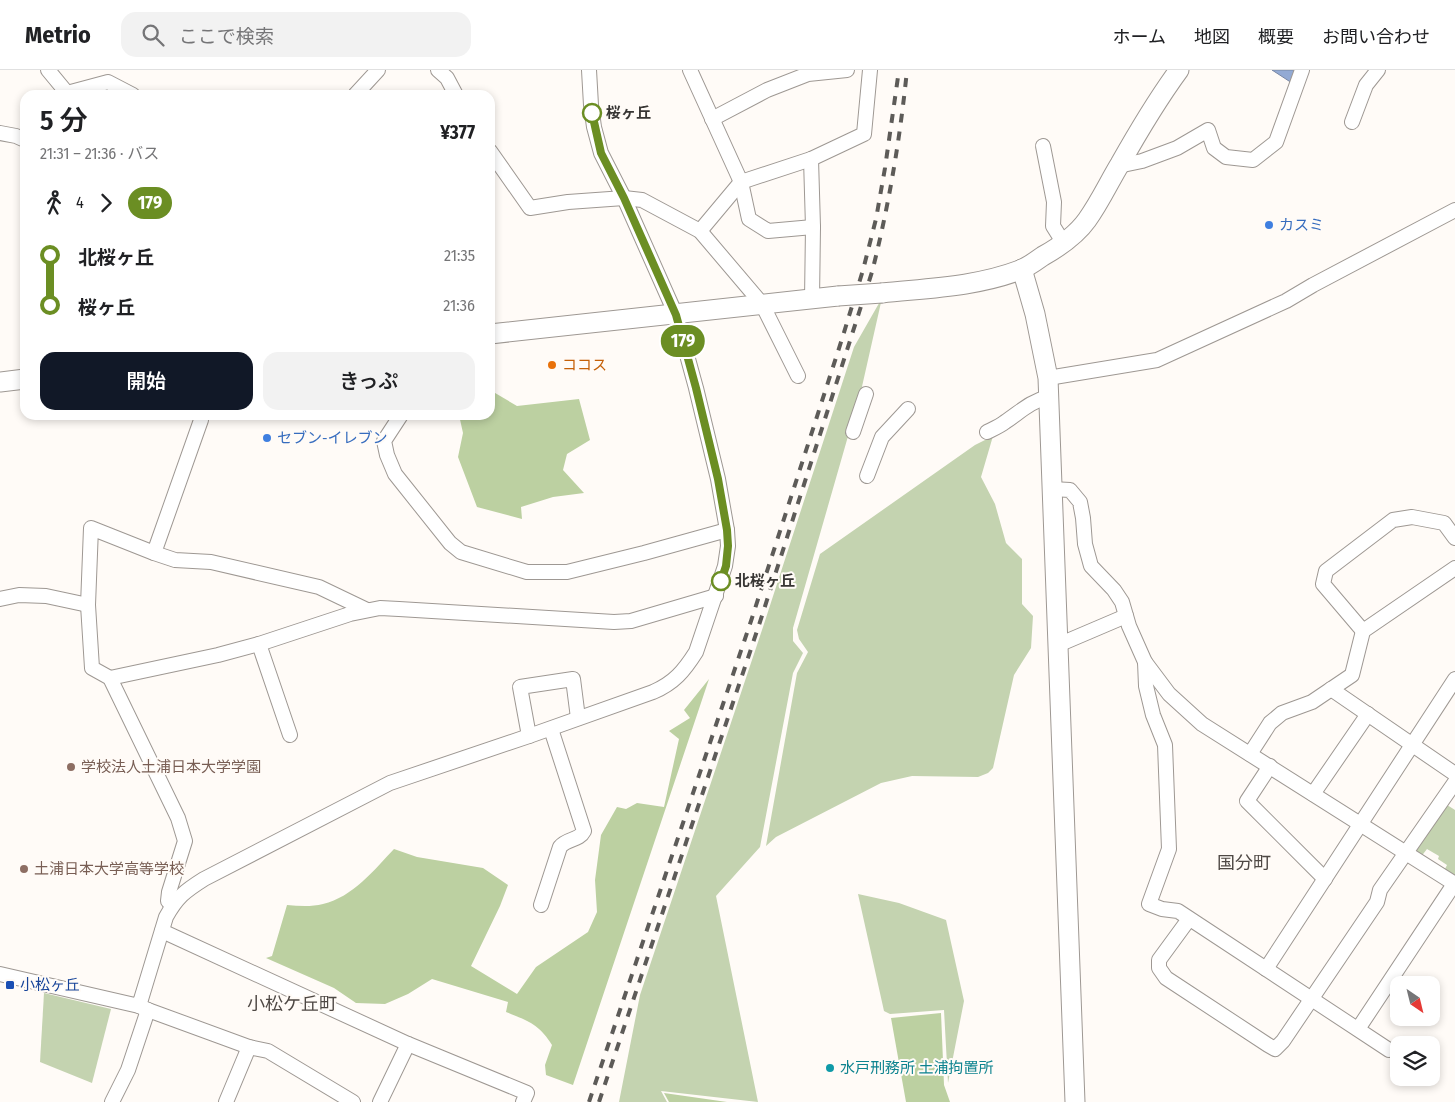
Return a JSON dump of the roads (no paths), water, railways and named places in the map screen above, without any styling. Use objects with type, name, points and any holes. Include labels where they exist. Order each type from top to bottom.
[{"type":"street","points":[[48,70],[64,90]]},
{"type":"street","points":[[360,90],[378,70]]},
{"type":"street","points":[[438,70],[447,78],[453,90]]},
{"type":"street","points":[[112,1102],[128,1070],[166,917],[182,893],[204,879],[390,782],[551,729],[666,686],[689,663],[696,652],[726,566],[727,530],[718,479],[676,315],[624,198],[601,153],[591,105],[590,70]]},
{"type":"street","points":[[690,70],[741,182],[749,219],[768,231],[813,227]]},
{"type":"street","points":[[712,119],[767,90],[808,74],[847,70]]},
{"type":"street","points":[[700,231],[741,182],[811,159],[864,134],[870,70]]},
{"type":"street","points":[[495,333],[838,296],[950,287],[1022,269],[1063,242],[1086,222],[1118,166],[1178,70]]},
{"type":"street","points":[[1118,166],[1142,161],[1177,148],[1208,130],[1214,148],[1226,157],[1253,160],[1276,142],[1302,70]]},
{"type":"street","points":[[1352,122],[1366,85],[1378,70]]},
{"type":"street","points":[[81,90],[108,82],[123,90]]},
{"type":"street","points":[[0,133],[20,138]]},
{"type":"street","points":[[1043,146],[1054,202],[1053,226],[1063,242]]},
{"type":"street","points":[[495,157],[530,208],[568,202],[624,198],[642,200],[700,231],[762,304],[798,376]]},
{"type":"street","points":[[811,159],[813,227],[812,300]]},
{"type":"street","points":[[1048,378],[1157,360],[1286,301],[1455,210]]},
{"type":"street","points":[[1022,269],[1035,314],[1048,378],[1075,1102]]},
{"type":"street","points":[[0,382],[20,380]]},
{"type":"street","points":[[853,432],[866,394]]},
{"type":"street","points":[[987,432],[1004,423],[1029,404],[1048,397]]},
{"type":"street","points":[[867,476],[882,438],[908,409]]},
{"type":"street","points":[[154,553],[201,420]]},
{"type":"street","points":[[398,420],[384,441],[387,455],[395,474],[450,543],[461,552],[528,572],[567,572],[727,530]]},
{"type":"street","points":[[1052,489],[1070,490],[1080,502],[1085,544],[1091,566],[1114,590],[1122,602],[1129,626],[1145,662],[1169,694],[1202,724],[1455,884],[1358,1029]]},
{"type":"street","points":[[1363,631],[1323,584],[1326,571],[1393,520],[1412,516],[1444,523],[1455,538]]},
{"type":"street","points":[[172,906],[168,901],[169,892],[185,840],[178,818],[110,678],[92,668],[88,605],[91,528],[175,560],[211,562],[319,587],[367,610]]},
{"type":"street","points":[[1250,754],[1270,723],[1282,713],[1312,702],[1352,675],[1363,631],[1455,568]]},
{"type":"street","points":[[0,600],[19,595],[46,596],[88,605]]},
{"type":"street","points":[[110,678],[218,655],[259,644],[350,614],[380,608],[614,622],[631,621],[716,596]]},
{"type":"street","points":[[1058,644],[1126,616]]},
{"type":"street","points":[[259,644],[290,735]]},
{"type":"street","points":[[1145,662],[1146,686],[1153,715],[1165,745],[1169,849],[1149,904],[1162,909],[1178,911],[1390,1050]]},
{"type":"street","points":[[529,736],[520,687],[573,679],[578,718]]},
{"type":"street","points":[[1266,969],[1455,679]]},
{"type":"street","points":[[1331,689],[1455,774]]},
{"type":"street","points":[[1313,794],[1368,714]]},
{"type":"street","points":[[541,905],[560,846],[582,835],[584,831],[551,729]]},
{"type":"street","points":[[1270,766],[1247,801],[1325,879]]},
{"type":"street","points":[[1189,919],[1159,960],[1159,968],[1166,978],[1268,1046],[1275,1048],[1284,1040],[1312,999],[1377,902],[1380,890],[1455,782]]},
{"type":"street","points":[[162,931],[408,1044],[527,1093],[523,1102]]},
{"type":"street","points":[[0,974],[143,1008],[249,1047],[268,1051],[333,1097],[353,1102]]},
{"type":"street","points":[[380,1102],[408,1044]]},
{"type":"street","points":[[226,1102],[249,1047]]},
{"type":"water","points":[[1272,70],[1299,70],[1292,83]]},
{"type":"railway","points":[[589,1102],[751,621],[863,270],[876,219],[899,70]]},
{"type":"railway","points":[[599,1102],[759,625],[872,272],[893,172],[907,70]]},
{"type":"place","name":"桜ヶ丘","points":[[592,113]]},
{"type":"place","name":"カスミ","points":[[1269,225]]},
{"type":"place","name":"ココス","points":[[552,365]]},
{"type":"place","name":"セブン-イレブン","points":[[267,438]]},
{"type":"place","name":"北桜ヶ丘","points":[[721,581]]},
{"type":"place","name":"学校法人土浦日本大学学園","points":[[71,767]]},
{"type":"place","name":"土浦日本大学高等学校","points":[[24,869]]},
{"type":"place","name":"小松ヶ丘","points":[[10,985]]},
{"type":"place","name":"水戸刑務所 土浦拘置所","points":[[830,1068]]},
{"type":"district","name":"国分町","points":[[1244,863]]},
{"type":"district","name":"小松ケ丘町","points":[[292,1004]]}]
